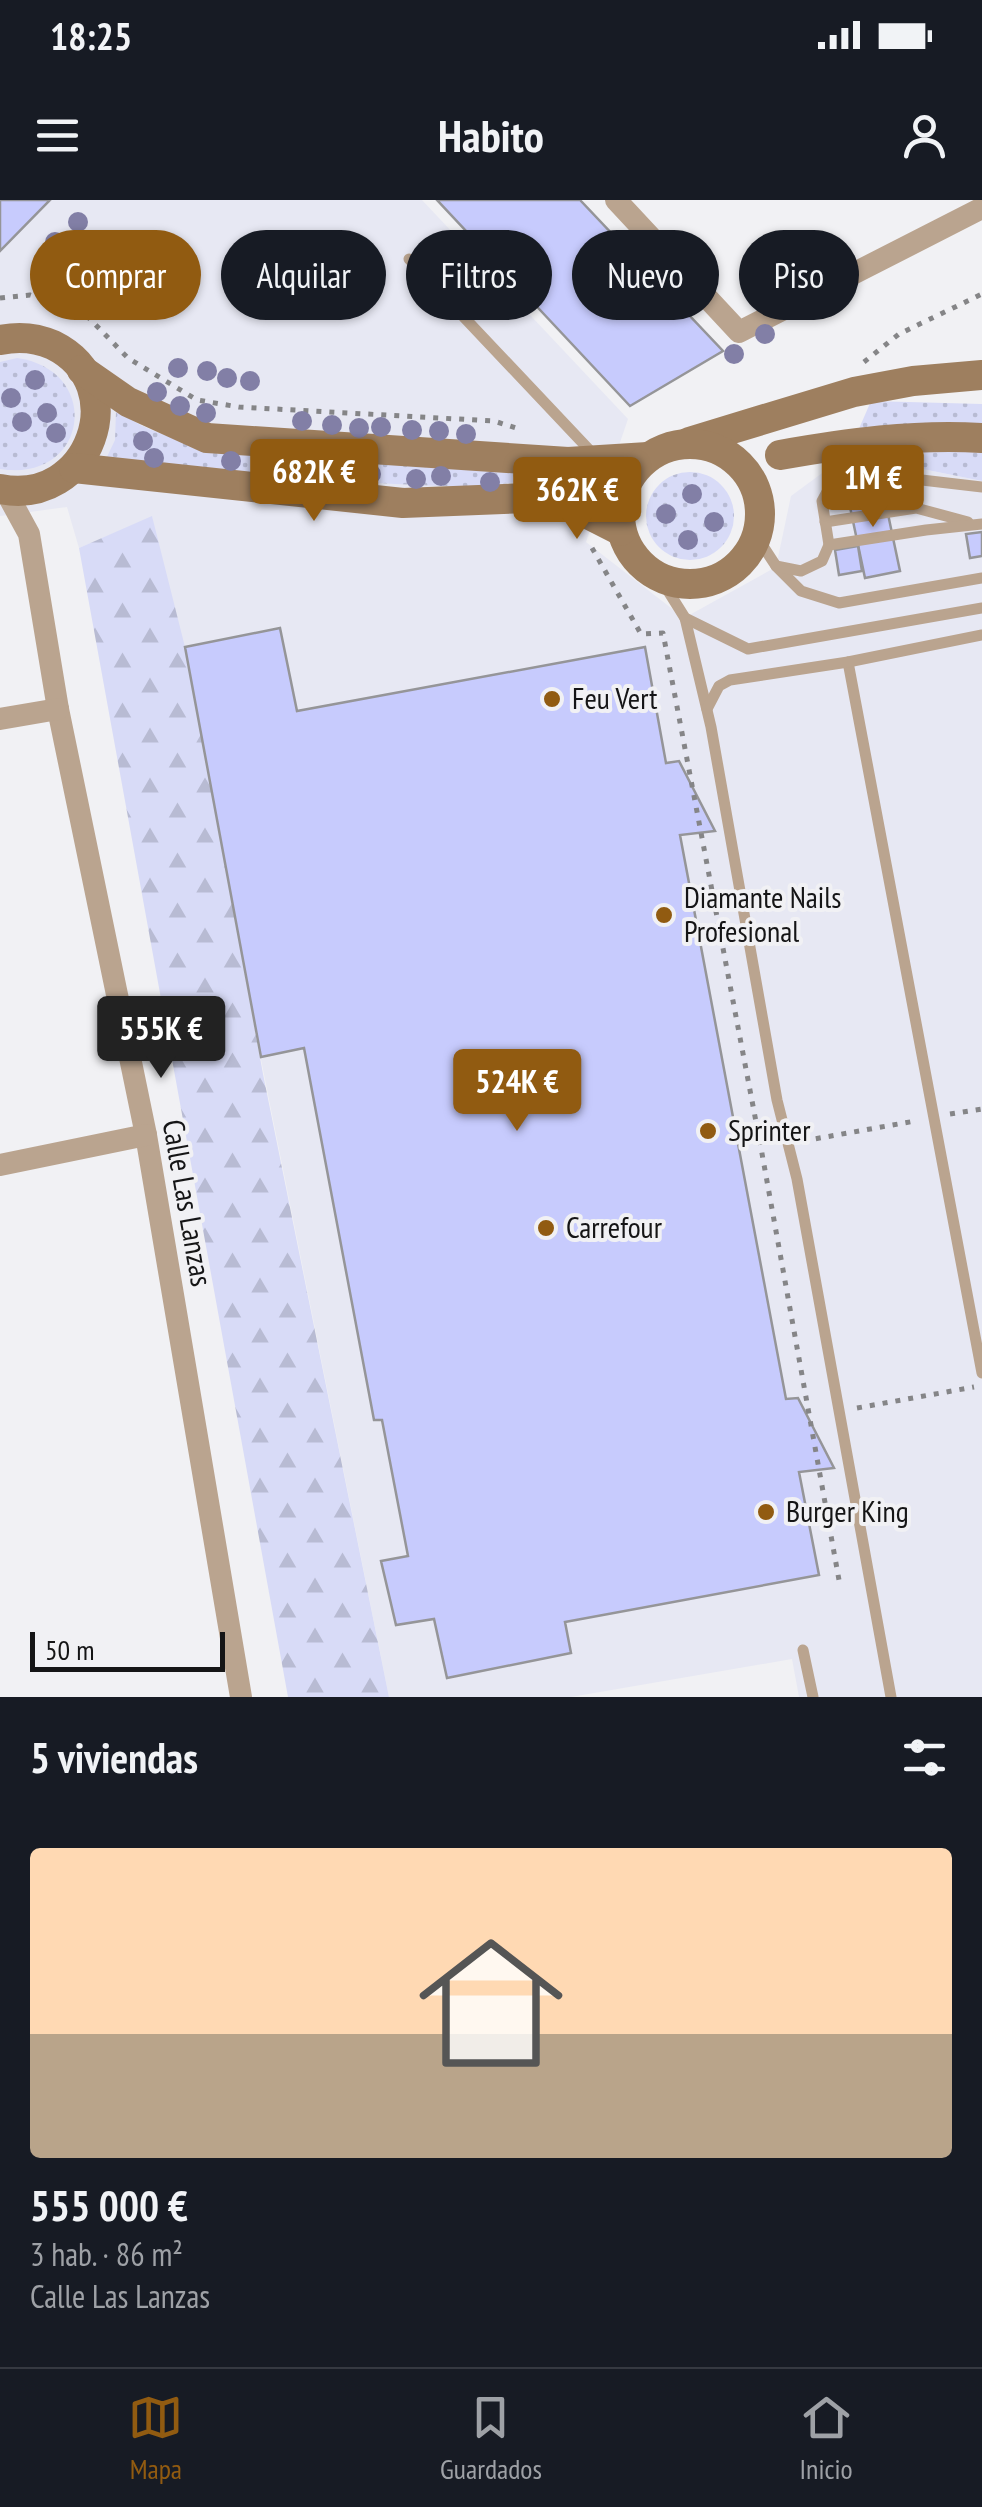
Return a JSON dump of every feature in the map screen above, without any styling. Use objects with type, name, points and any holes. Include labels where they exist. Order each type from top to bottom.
[{"type":"main road","points":[[0,340],[40,339],[64,351],[82,370],[128,402],[207,438],[568,462],[648,457]]},
{"type":"main road","points":[[2,489],[30,491],[54,483],[74,468],[89,446],[96,420],[94,394],[82,370]]},
{"type":"main road","points":[[686,443],[710,446],[732,456],[748,473],[758,495],[761,516],[746,558],[728,574],[706,583],[683,584],[660,578],[642,566],[629,550],[621,531],[624,490],[633,472],[648,457],[666,447],[854,382],[982,375]]},
{"type":"main road","points":[[758,495],[780,456],[854,382]]},
{"type":"main road","points":[[780,456],[849,442],[939,436],[982,438]]},
{"type":"main road","points":[[74,468],[403,503],[560,500],[621,531]]},
{"type":"street","points":[[616,200],[740,332],[981,204]]},
{"type":"street","name":"Calle Las Lanzas","points":[[2,489],[29,534],[58,709],[146,1136],[241,1697]]},
{"type":"street","points":[[0,719],[58,709]]},
{"type":"street","points":[[0,1165],[146,1136]]},
{"type":"lane","points":[[467,320],[599,460]]},
{"type":"lane","points":[[776,566],[801,571],[822,562],[829,546],[822,501],[835,477],[862,473],[982,487]]},
{"type":"lane","points":[[825,522],[916,508],[980,524]]},
{"type":"lane","points":[[829,546],[980,524]]},
{"type":"lane","points":[[757,536],[776,566],[801,591],[839,603],[982,578]]},
{"type":"lane","points":[[660,578],[684,618],[707,709],[891,1697]]},
{"type":"lane","points":[[684,618],[748,649],[982,608]]},
{"type":"lane","points":[[707,709],[720,686],[730,680],[848,662],[982,635]]},
{"type":"lane","points":[[848,662],[982,1374]]},
{"type":"lane","points":[[803,1650],[814,1697]]},
{"type":"path","points":[[0,298],[30,294],[83,312],[128,358],[197,400],[239,407],[494,421],[531,433]]},
{"type":"path","points":[[854,382],[899,334],[982,294]]},
{"type":"path","points":[[586,535],[641,634],[663,633],[839,1580]]},
{"type":"path","points":[[761,1148],[982,1109]]},
{"type":"path","points":[[808,1417],[982,1385]]},
{"type":"shaded area","points":[[0,200],[422,200],[450,230],[406,230],[406,320],[535,320],[628,419],[586,542],[684,618],[776,567],[791,496],[848,454],[982,481],[982,1697],[799,1697],[792,1659],[571,1697],[389,1697],[152,517],[79,548],[67,507],[0,516]]},
{"type":"green space","points":[[17,358],[45,367],[63,382],[73,402],[74,423],[67,443],[52,459],[30,469],[0,469],[0,362]]},
{"type":"green space","points":[[871,401],[982,404],[982,481],[848,454]]},
{"type":"green space","points":[[116,411],[144,427],[200,449],[615,477],[606,501],[569,484],[395,484],[239,475],[105,461],[115,440]]},
{"type":"green space","points":[[690,472],[721,485],[734,516],[721,547],[690,560],[659,547],[646,516],[659,485]]},
{"type":"green space","points":[[152,516],[185,647],[263,1074],[389,1697],[288,1697],[79,548]]},
{"type":"building","points":[[0,200],[50,200],[0,251]]},
{"type":"building","points":[[437,200],[580,200],[608,230],[572,230],[572,320],[694,320],[723,351],[630,406],[549,320],[552,230],[465,230]]},
{"type":"building","points":[[881,481],[900,571],[865,578],[846,488]]},
{"type":"building","points":[[982,532],[982,556],[970,558],[966,534]]},
{"type":"building","points":[[858,546],[862,571],[839,575],[835,550]]},
{"type":"building","name":"Carrefour","points":[[280,628],[297,711],[645,647],[666,763],[679,761],[715,831],[680,835],[786,1399],[798,1398],[834,1468],[799,1472],[819,1575],[565,1622],[571,1653],[447,1678],[434,1619],[396,1625],[381,1561],[408,1556],[382,1420],[374,1420],[304,1048],[261,1057],[185,647]]},
{"type":"place","name":"Feu Vert","points":[[552,699]]},
{"type":"place","name":"Diamante Nails Profesional","points":[[664,915]]},
{"type":"place","name":"Sprinter","points":[[708,1131]]},
{"type":"place","name":"Carrefour","points":[[546,1228]]},
{"type":"place","name":"Burger King","points":[[766,1512]]}]
